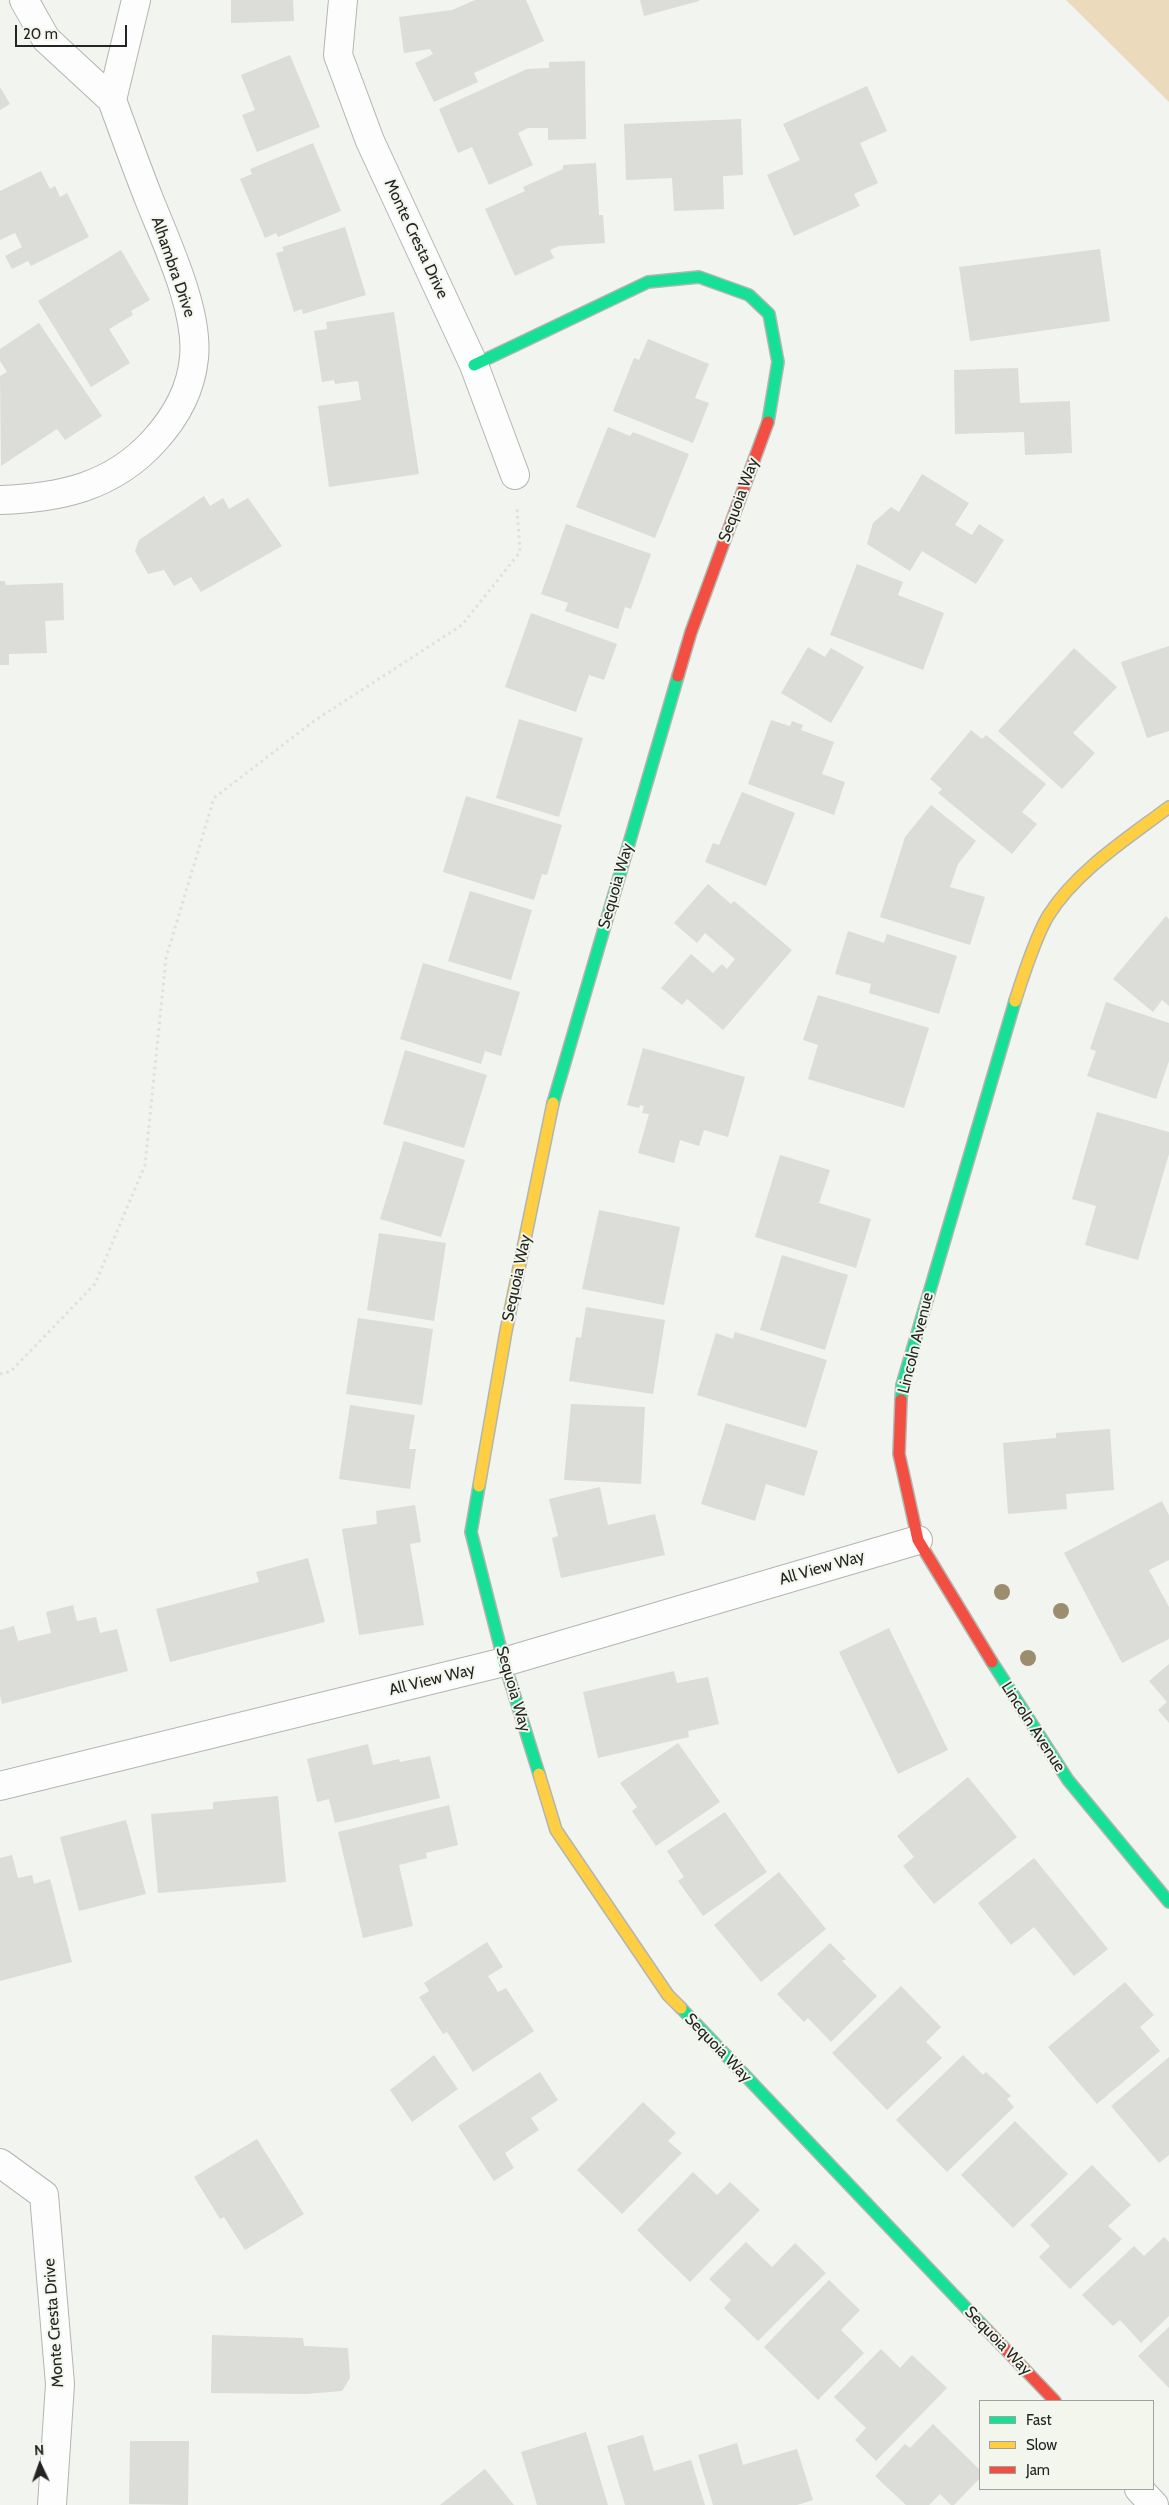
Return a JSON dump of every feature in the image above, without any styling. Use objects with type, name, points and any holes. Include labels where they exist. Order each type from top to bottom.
[{"type":"street","points":[[24,0],[46,39],[112,100],[136,0]]},
{"type":"street","name":"Monte Cresta Drive","points":[[343,0],[338,55],[370,141],[474,365],[515,475]]},
{"type":"street","name":"Alhambra Drive","points":[[0,500],[56,496],[120,472],[168,426],[188,389],[194,357],[193,326],[175,263],[112,100]]},
{"type":"street","name":"Sequoia Way","points":[[474,365],[648,282],[698,277],[749,295],[769,314],[778,362],[769,418],[691,632],[553,1102],[506,1331],[471,1532],[504,1662],[556,1830],[668,1995],[1054,2400]]},
{"type":"street","name":"Lincoln Avenue","points":[[1169,807],[1087,869],[1048,916],[1022,978],[902,1385],[899,1454],[918,1540],[996,1669],[1068,1780],[1169,1902]]},
{"type":"street","name":"All View Way","points":[[0,1786],[504,1662],[918,1540]]},
{"type":"street","name":"Monte Cresta Drive","points":[[0,2163],[44,2195],[60,2384],[52,2505]]},
{"type":"street","points":[[1139,2490],[1154,2505]]},
{"type":"path","points":[[0,1374],[11,1371],[95,1284],[145,1165],[166,958],[214,798],[314,721],[462,625],[520,552],[515,475]]},
{"type":"shaded area","points":[[1066,0],[1169,0],[1169,102]]},
{"type":"building","points":[[231,0],[293,0],[294,21],[231,23]]},
{"type":"building","points":[[475,0],[526,0],[544,41],[474,73],[478,82],[434,102],[415,63],[433,54],[430,49],[404,53],[399,17],[452,10]]},
{"type":"building","points":[[640,0],[699,0],[699,1],[644,16]]},
{"type":"building","points":[[290,55],[320,127],[257,152],[242,115],[255,110],[241,75]]},
{"type":"building","points":[[585,61],[586,139],[548,140],[548,128],[528,128],[518,133],[533,165],[489,185],[472,147],[458,153],[439,109],[527,69],[549,68],[549,62]]},
{"type":"building","points":[[867,86],[887,131],[860,143],[878,183],[854,194],[860,206],[794,236],[767,175],[800,160],[783,124]]},
{"type":"building","points":[[0,87],[10,104],[0,110]]},
{"type":"building","points":[[741,119],[743,175],[723,176],[724,209],[674,211],[672,178],[626,180],[624,124]]},
{"type":"building","points":[[313,143],[341,211],[278,237],[276,233],[265,238],[240,179],[252,174],[250,169]]},
{"type":"building","points":[[596,163],[599,215],[603,215],[605,243],[559,246],[550,250],[554,258],[515,276],[485,209],[525,191],[523,187],[563,169],[563,165]]},
{"type":"building","points":[[41,171],[50,189],[55,186],[60,197],[67,193],[89,237],[31,266],[28,261],[12,269],[5,256],[22,247],[15,233],[0,240],[0,191]]},
{"type":"building","points":[[345,227],[366,295],[303,314],[302,309],[294,312],[276,253],[284,251],[282,247]]},
{"type":"building","points":[[1100,249],[1110,321],[970,341],[959,267]]},
{"type":"building","points":[[121,250],[150,300],[131,311],[133,315],[109,329],[130,363],[91,387],[38,301]]},
{"type":"building","points":[[394,312],[419,474],[329,487],[318,406],[361,400],[358,381],[335,384],[334,380],[322,382],[314,331],[327,329],[326,322]]},
{"type":"building","points":[[39,323],[102,416],[65,440],[57,429],[1,466],[0,376],[7,372],[0,361],[0,349]]},
{"type":"building","points":[[648,339],[709,364],[695,398],[709,403],[693,443],[613,411],[634,358],[639,360]]},
{"type":"building","points":[[1018,368],[1020,403],[1070,401],[1072,453],[1025,455],[1024,432],[955,434],[954,370]]},
{"type":"building","points":[[608,427],[630,436],[633,432],[689,454],[655,538],[576,507]]},
{"type":"building","points":[[922,474],[969,503],[955,525],[972,535],[979,524],[1004,540],[976,584],[922,551],[910,571],[867,544],[873,523],[891,507],[899,512]]},
{"type":"building","points":[[204,496],[210,506],[223,498],[229,509],[248,498],[282,546],[201,592],[191,577],[174,586],[164,570],[148,574],[135,551],[139,540]]},
{"type":"building","points":[[566,524],[651,554],[631,609],[625,607],[618,629],[565,611],[568,603],[541,594]]},
{"type":"building","points":[[857,564],[903,582],[898,595],[944,613],[923,670],[830,635]]},
{"type":"building","points":[[0,581],[5,581],[6,585],[63,583],[64,620],[45,621],[47,653],[9,654],[9,665],[0,665]]},
{"type":"building","points":[[531,613],[617,644],[604,680],[589,675],[576,712],[505,687]]},
{"type":"building","points":[[1169,646],[1169,731],[1147,738],[1121,662]]},
{"type":"building","points":[[808,647],[825,657],[831,648],[864,667],[831,723],[781,693]]},
{"type":"building","points":[[1074,648],[1117,687],[1073,733],[1095,753],[1062,789],[998,731]]},
{"type":"building","points":[[519,719],[583,738],[559,817],[496,798]]},
{"type":"building","points":[[771,720],[790,726],[792,721],[803,725],[801,730],[834,742],[822,774],[845,782],[834,815],[748,784]]},
{"type":"building","points":[[971,730],[982,739],[986,735],[1046,784],[1022,812],[1037,824],[1012,854],[938,793],[942,789],[930,779]]},
{"type":"building","points":[[742,792],[795,813],[766,886],[705,862],[713,843],[719,845]]},
{"type":"building","points":[[466,796],[562,825],[547,875],[542,874],[534,900],[443,872]]},
{"type":"building","points":[[931,805],[976,841],[958,864],[950,887],[985,897],[970,945],[880,917],[905,837]]},
{"type":"building","points":[[708,884],[731,904],[734,901],[792,950],[723,1030],[687,999],[682,1005],[661,988],[691,954],[713,973],[722,964],[727,969],[735,959],[705,933],[697,943],[674,923]]},
{"type":"building","points":[[470,891],[532,910],[511,980],[448,961]]},
{"type":"building","points":[[1166,916],[1169,919],[1169,1006],[1162,1000],[1153,1012],[1113,979]]},
{"type":"building","points":[[848,931],[884,943],[887,934],[957,956],[939,1014],[869,993],[871,984],[835,974]]},
{"type":"building","points":[[423,963],[520,992],[501,1056],[485,1051],[481,1064],[400,1039]]},
{"type":"building","points":[[818,995],[929,1028],[904,1108],[808,1079],[818,1045],[803,1040]]},
{"type":"building","points":[[1106,1002],[1169,1023],[1169,1061],[1156,1099],[1087,1076],[1096,1051],[1090,1049]]},
{"type":"building","points":[[643,1048],[745,1077],[728,1137],[704,1130],[699,1146],[680,1140],[674,1163],[638,1153],[649,1114],[642,1113],[644,1106],[640,1105],[639,1108],[627,1105]]},
{"type":"building","points":[[405,1050],[487,1075],[464,1148],[383,1124]]},
{"type":"building","points":[[1097,1112],[1169,1132],[1169,1154],[1138,1260],[1085,1245],[1096,1206],[1072,1199]]},
{"type":"building","points":[[404,1141],[465,1160],[441,1237],[380,1219]]},
{"type":"building","points":[[780,1155],[830,1170],[819,1203],[871,1219],[856,1268],[755,1237]]},
{"type":"building","points":[[599,1210],[680,1227],[664,1305],[582,1289]]},
{"type":"building","points":[[379,1233],[446,1243],[434,1321],[367,1310]]},
{"type":"building","points":[[782,1255],[848,1275],[825,1350],[760,1330]]},
{"type":"building","points":[[586,1307],[665,1320],[653,1394],[569,1381],[576,1337],[581,1338]]},
{"type":"building","points":[[358,1318],[433,1329],[422,1405],[346,1394]]},
{"type":"building","points":[[735,1332],[827,1360],[806,1428],[697,1395],[716,1333],[733,1339]]},
{"type":"building","points":[[571,1404],[645,1407],[641,1484],[564,1480]]},
{"type":"building","points":[[350,1405],[415,1415],[409,1449],[416,1449],[410,1489],[339,1479]]},
{"type":"building","points":[[726,1423],[818,1451],[804,1496],[766,1484],[755,1521],[701,1504]]},
{"type":"building","points":[[1110,1429],[1114,1490],[1066,1494],[1067,1509],[1008,1514],[1003,1443],[1056,1438],[1056,1433]]},
{"type":"building","points":[[600,1487],[608,1525],[655,1514],[665,1555],[561,1578],[552,1538],[558,1536],[549,1499]]},
{"type":"building","points":[[1162,1501],[1169,1515],[1169,1560],[1149,1570],[1169,1607],[1169,1639],[1122,1663],[1064,1553]]},
{"type":"building","points":[[415,1505],[421,1542],[410,1544],[424,1625],[359,1635],[342,1529],[377,1524],[376,1511]]},
{"type":"building","points":[[308,1558],[325,1622],[170,1662],[156,1609],[259,1582],[256,1572]]},
{"type":"building","points":[[73,1605],[77,1621],[96,1617],[100,1633],[117,1629],[128,1671],[2,1704],[0,1696],[0,1630],[14,1626],[18,1641],[51,1633],[46,1612]]},
{"type":"building","points":[[889,1628],[948,1750],[898,1774],[839,1652]]},
{"type":"building","points":[[1169,1664],[1169,1723],[1158,1710],[1167,1702],[1149,1681]]},
{"type":"building","points":[[674,1671],[677,1683],[708,1677],[719,1724],[688,1731],[689,1737],[598,1758],[583,1692]]},
{"type":"building","points":[[678,1743],[720,1802],[656,1846],[632,1811],[637,1807],[620,1783]]},
{"type":"building","points":[[368,1744],[373,1765],[399,1759],[400,1762],[430,1756],[440,1798],[335,1823],[329,1799],[317,1802],[307,1759]]},
{"type":"building","points":[[968,1777],[1017,1837],[934,1904],[903,1866],[914,1857],[897,1836]]},
{"type":"building","points":[[278,1796],[286,1882],[158,1893],[151,1814],[213,1809],[213,1802]]},
{"type":"building","points":[[449,1805],[458,1845],[426,1853],[427,1858],[399,1865],[413,1926],[363,1938],[338,1832]]},
{"type":"building","points":[[725,1812],[767,1872],[703,1916],[678,1881],[684,1877],[667,1851]]},
{"type":"building","points":[[126,1820],[146,1894],[79,1911],[60,1837]]},
{"type":"building","points":[[12,1855],[18,1878],[32,1875],[34,1884],[50,1879],[72,1962],[0,1981],[0,1858]]},
{"type":"building","points":[[1034,1858],[1108,1949],[1074,1976],[1034,1927],[1011,1945],[978,1903]]},
{"type":"building","points":[[779,1872],[826,1929],[761,1982],[714,1925]]},
{"type":"building","points":[[487,1942],[503,1967],[488,1976],[498,1992],[506,1988],[534,2031],[473,2072],[447,2032],[443,2034],[419,1997],[429,1991],[424,1983]]},
{"type":"building","points":[[830,1943],[846,1959],[842,1961],[877,1996],[831,2042],[808,2018],[804,2022],[777,1994]]},
{"type":"building","points":[[1125,1982],[1154,2015],[1140,2027],[1160,2051],[1097,2104],[1048,2047]]},
{"type":"building","points":[[901,1986],[941,2027],[926,2042],[942,2058],[887,2110],[832,2053]]},
{"type":"building","points":[[434,2055],[458,2089],[412,2122],[390,2090]]},
{"type":"building","points":[[963,2055],[983,2075],[986,2072],[1011,2096],[1007,2099],[1014,2107],[947,2172],[896,2120]]},
{"type":"building","points":[[1169,2057],[1169,2155],[1159,2163],[1111,2106]]},
{"type":"building","points":[[540,2072],[558,2100],[531,2118],[539,2130],[505,2153],[514,2168],[494,2181],[458,2126]]},
{"type":"building","points":[[643,2102],[676,2133],[668,2141],[682,2153],[622,2214],[577,2170]]},
{"type":"building","points":[[1015,2121],[1068,2174],[1013,2228],[961,2175]]},
{"type":"building","points":[[257,2139],[304,2214],[245,2250],[224,2217],[220,2219],[194,2177]]},
{"type":"building","points":[[1092,2165],[1131,2205],[1108,2226],[1122,2239],[1070,2289],[1039,2257],[1050,2246],[1030,2225]]},
{"type":"building","points":[[693,2172],[717,2195],[730,2182],[760,2210],[690,2282],[637,2230]]},
{"type":"building","points":[[1164,2237],[1169,2242],[1169,2316],[1141,2343],[1120,2320],[1113,2326],[1082,2295],[1134,2246],[1144,2256]]},
{"type":"building","points":[[746,2242],[772,2267],[795,2243],[826,2273],[758,2341],[724,2308],[731,2300],[709,2279]]},
{"type":"building","points":[[829,2280],[860,2310],[841,2330],[864,2353],[818,2400],[764,2347]]},
{"type":"building","points":[[1169,2327],[1169,2388],[1138,2356]]},
{"type":"building","points":[[212,2335],[303,2338],[304,2346],[348,2348],[350,2378],[342,2391],[306,2394],[211,2393]]},
{"type":"building","points":[[881,2349],[900,2368],[912,2355],[947,2388],[876,2461],[855,2440],[866,2428],[834,2397]]},
{"type":"building","points":[[933,2424],[979,2469],[979,2479],[954,2505],[951,2505],[940,2494],[929,2505],[906,2505],[875,2476],[905,2444],[910,2448]]},
{"type":"building","points":[[586,2432],[608,2505],[537,2505],[521,2452]]},
{"type":"building","points":[[643,2435],[654,2471],[691,2460],[705,2505],[625,2505],[607,2446]]},
{"type":"building","points":[[130,2441],[189,2441],[188,2505],[129,2504]]},
{"type":"building","points":[[737,2443],[743,2465],[797,2449],[813,2500],[797,2505],[713,2505],[698,2455]]},
{"type":"building","points":[[485,2469],[514,2505],[440,2505]]},
{"type":"traffic: fast","points":[[474,365],[648,282],[699,277],[749,295],[769,314],[778,362],[768,422]]},
{"type":"traffic: fast","points":[[553,1103],[678,676]]},
{"type":"traffic: fast","points":[[901,1400],[902,1385],[1015,1001]]},
{"type":"traffic: fast","points":[[479,1486],[471,1532],[504,1662],[539,1774]]},
{"type":"traffic: fast","points":[[992,1662],[1068,1780],[1169,1902]]},
{"type":"traffic: fast","points":[[681,2008],[987,2330]]},
{"type":"traffic: slow","points":[[1015,1001],[1038,935],[1048,916],[1060,900],[1073,884],[1104,856],[1169,807]]},
{"type":"traffic: slow","points":[[479,1486],[506,1331],[553,1103]]},
{"type":"traffic: slow","points":[[539,1774],[556,1830],[668,1995],[681,2008]]},
{"type":"traffic: jam","points":[[678,676],[691,632],[768,422]]},
{"type":"traffic: jam","points":[[901,1400],[899,1454],[918,1540],[992,1662]]},
{"type":"traffic: jam","points":[[987,2330],[1054,2400]]}]
